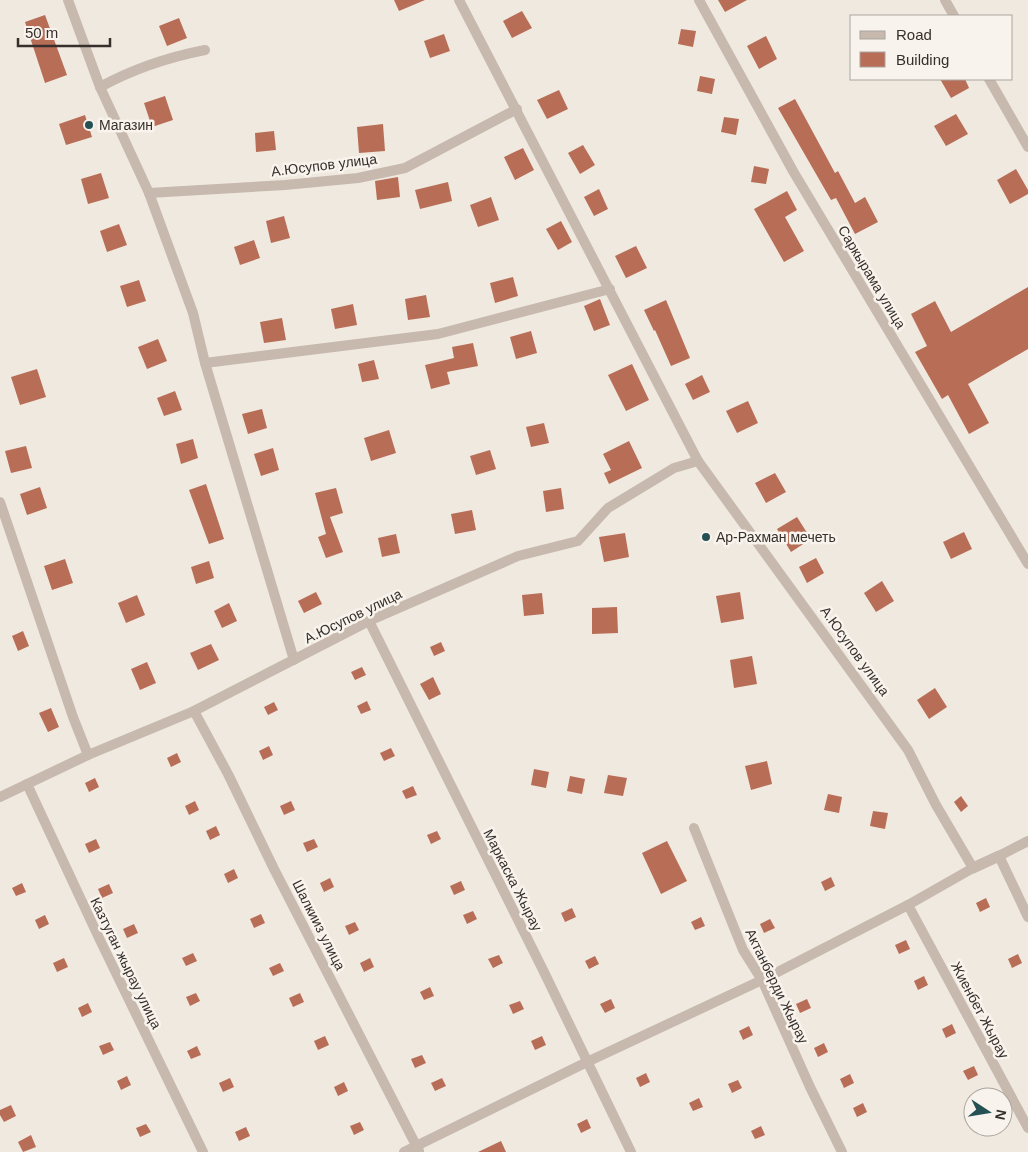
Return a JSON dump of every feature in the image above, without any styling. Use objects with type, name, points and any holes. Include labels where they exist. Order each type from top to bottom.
[{"type":"street","name":"А.Юсупов улица","points":[[68,0],[100,87],[150,193],[193,313],[205,363],[294,660],[370,621],[518,556],[578,541],[608,508],[674,468],[698,461]]},
{"type":"street","name":"А.Юсупов улица","points":[[459,0],[698,461],[908,750],[936,805],[973,868]]},
{"type":"street","name":"Саркырама улица","points":[[699,0],[793,171],[1028,564]]},
{"type":"street","points":[[945,0],[953,15]]},
{"type":"street","points":[[100,87],[141,68],[183,54],[205,50]]},
{"type":"street","points":[[990,80],[1028,148]]},
{"type":"street","name":"А.Юсупов улица","points":[[150,193],[285,185],[358,178],[406,168],[517,109]]},
{"type":"street","points":[[205,363],[438,334],[610,289]]},
{"type":"street","points":[[0,502],[88,756]]},
{"type":"street","name":"Маркаска Жырау","points":[[370,621],[631,1152]]},
{"type":"street","points":[[0,797],[88,756],[194,711],[294,660]]},
{"type":"street","name":"Шалкииз улица","points":[[194,711],[228,774],[274,869],[418,1149]]},
{"type":"street","name":"Казтуган жырау улица","points":[[27,784],[98,938],[203,1152]]},
{"type":"street","name":"Актанберди Жырау","points":[[694,828],[742,950],[762,980],[810,1087],[842,1152]]},
{"type":"street","points":[[404,1152],[418,1149],[587,1062],[762,980],[908,905],[973,868],[1028,841]]},
{"type":"street","points":[[998,856],[1028,918]]},
{"type":"street","name":"Жиенбет Жырау","points":[[908,905],[1028,1128]]},
{"type":"building","points":[[394,0],[425,0],[399,11]]},
{"type":"building","points":[[718,0],[747,0],[725,12]]},
{"type":"building","points":[[522,11],[532,28],[512,38],[503,21]]},
{"type":"building","points":[[45,15],[67,75],[45,83],[25,22]]},
{"type":"building","points":[[179,18],[187,38],[167,46],[159,26]]},
{"type":"building","points":[[681,29],[696,31],[693,47],[678,44]]},
{"type":"building","points":[[444,34],[450,51],[430,58],[424,41]]},
{"type":"building","points":[[766,36],[777,59],[759,69],[747,46]]},
{"type":"building","points":[[700,76],[715,79],[712,94],[697,91]]},
{"type":"building","points":[[941,80],[965,80],[969,88],[951,98]]},
{"type":"building","points":[[559,90],[568,109],[547,119],[537,100]]},
{"type":"building","points":[[165,96],[173,120],[152,127],[144,103]]},
{"type":"building","points":[[795,99],[835,173],[838,171],[855,203],[865,197],[878,222],[855,234],[836,198],[831,200],[778,108]]},
{"type":"building","points":[[956,114],[968,134],[946,146],[934,126]]},
{"type":"building","points":[[85,115],[92,137],[66,145],[59,124]]},
{"type":"building","points":[[724,117],[739,119],[736,135],[721,132]]},
{"type":"building","points":[[383,124],[385,151],[359,153],[357,127]]},
{"type":"building","points":[[274,131],[276,150],[256,152],[255,133]]},
{"type":"building","points":[[583,145],[595,165],[580,174],[568,153]]},
{"type":"building","points":[[523,148],[534,170],[515,180],[504,157]]},
{"type":"building","points":[[754,166],[769,169],[766,184],[751,182]]},
{"type":"building","points":[[1016,169],[1028,190],[1028,194],[1010,204],[997,180]]},
{"type":"building","points":[[101,173],[109,198],[88,204],[81,179]]},
{"type":"building","points":[[398,177],[400,197],[377,200],[375,181]]},
{"type":"building","points":[[448,182],[452,201],[420,209],[415,190]]},
{"type":"building","points":[[599,189],[608,209],[594,216],[584,197]]},
{"type":"building","points":[[787,191],[797,210],[785,217],[804,251],[784,262],[754,209]]},
{"type":"building","points":[[491,197],[499,220],[478,227],[470,205]]},
{"type":"building","points":[[284,216],[290,238],[271,243],[266,221]]},
{"type":"building","points":[[561,221],[572,242],[558,250],[546,229]]},
{"type":"building","points":[[119,224],[127,245],[107,252],[100,231]]},
{"type":"building","points":[[254,240],[260,258],[240,265],[234,247]]},
{"type":"building","points":[[636,246],[647,268],[626,278],[615,256]]},
{"type":"building","points":[[513,277],[518,296],[495,303],[490,283]]},
{"type":"building","points":[[139,280],[146,301],[127,307],[120,286]]},
{"type":"building","points":[[1028,287],[1028,349],[968,384],[989,423],[969,434],[948,395],[942,399],[915,352],[927,346],[911,314],[935,301],[951,332]]},
{"type":"building","points":[[426,295],[430,317],[408,320],[405,299]]},
{"type":"building","points":[[600,299],[610,325],[594,331],[584,306]]},
{"type":"building","points":[[666,300],[690,358],[671,366],[644,310]]},
{"type":"building","points":[[353,304],[357,325],[335,329],[331,309]]},
{"type":"building","points":[[282,318],[286,340],[264,343],[260,322]]},
{"type":"building","points":[[531,331],[537,353],[516,359],[510,337]]},
{"type":"building","points":[[158,339],[167,361],[147,369],[138,347]]},
{"type":"building","points":[[473,343],[478,366],[447,372],[450,384],[431,389],[425,365],[454,358],[452,347]]},
{"type":"building","points":[[374,360],[379,379],[362,382],[358,364]]},
{"type":"building","points":[[632,364],[649,400],[626,411],[608,375]]},
{"type":"building","points":[[37,369],[46,397],[20,405],[11,377]]},
{"type":"building","points":[[702,375],[710,392],[693,400],[685,384]]},
{"type":"building","points":[[175,391],[182,410],[164,416],[157,398]]},
{"type":"building","points":[[748,401],[758,423],[737,433],[726,411]]},
{"type":"building","points":[[262,409],[267,428],[248,434],[242,414]]},
{"type":"building","points":[[544,423],[549,443],[531,447],[526,427]]},
{"type":"building","points":[[389,430],[396,453],[371,461],[364,438]]},
{"type":"building","points":[[193,439],[198,458],[181,464],[176,444]]},
{"type":"building","points":[[629,441],[642,468],[609,484],[604,473],[611,470],[603,454]]},
{"type":"building","points":[[26,446],[32,468],[11,473],[5,451]]},
{"type":"building","points":[[273,448],[279,470],[261,476],[254,454]]},
{"type":"building","points":[[490,450],[496,469],[476,475],[470,456]]},
{"type":"building","points":[[775,473],[786,492],[766,503],[755,483]]},
{"type":"building","points":[[206,484],[224,539],[209,544],[189,490]]},
{"type":"building","points":[[40,487],[47,508],[27,515],[20,494]]},
{"type":"building","points":[[336,488],[343,513],[330,517],[343,552],[326,558],[318,537],[326,534],[315,493]]},
{"type":"building","points":[[561,488],[564,509],[546,512],[543,491]]},
{"type":"building","points":[[472,510],[476,530],[455,534],[451,514]]},
{"type":"building","points":[[797,517],[811,539],[791,552],[777,529]]},
{"type":"building","points":[[964,532],[972,549],[951,559],[943,542]]},
{"type":"building","points":[[625,533],[629,557],[604,562],[599,537]]},
{"type":"building","points":[[396,534],[400,553],[382,557],[378,538]]},
{"type":"building","points":[[816,558],[824,573],[807,583],[799,567]]},
{"type":"building","points":[[65,559],[73,583],[52,590],[44,566]]},
{"type":"building","points":[[209,561],[214,578],[196,584],[191,567]]},
{"type":"building","points":[[882,581],[894,601],[876,612],[864,593]]},
{"type":"building","points":[[316,592],[322,604],[304,613],[298,601]]},
{"type":"building","points":[[740,592],[744,619],[721,623],[716,596]]},
{"type":"building","points":[[542,593],[544,614],[524,616],[522,595]]},
{"type":"building","points":[[137,595],[145,615],[126,623],[118,603]]},
{"type":"building","points":[[229,603],[237,621],[222,628],[214,611]]},
{"type":"building","points":[[617,607],[618,633],[592,634],[592,608]]},
{"type":"building","points":[[23,631],[29,646],[18,651],[12,636]]},
{"type":"building","points":[[441,642],[445,651],[434,656],[430,647]]},
{"type":"building","points":[[211,644],[219,660],[198,670],[190,653]]},
{"type":"building","points":[[752,656],[757,684],[734,688],[730,660]]},
{"type":"building","points":[[147,662],[156,683],[140,690],[131,669]]},
{"type":"building","points":[[362,667],[366,675],[355,680],[351,672]]},
{"type":"building","points":[[433,677],[441,694],[429,700],[420,684]]},
{"type":"building","points":[[935,688],[947,707],[929,719],[917,700]]},
{"type":"building","points":[[367,701],[371,710],[361,714],[357,706]]},
{"type":"building","points":[[274,702],[278,710],[268,715],[264,707]]},
{"type":"building","points":[[51,708],[59,727],[48,732],[39,713]]},
{"type":"building","points":[[269,746],[273,755],[263,760],[259,751]]},
{"type":"building","points":[[391,748],[395,756],[384,761],[380,753]]},
{"type":"building","points":[[177,753],[181,762],[171,767],[167,758]]},
{"type":"building","points":[[767,761],[772,784],[751,790],[745,766]]},
{"type":"building","points":[[534,769],[549,772],[546,788],[531,785]]},
{"type":"building","points":[[608,775],[627,778],[623,796],[604,793]]},
{"type":"building","points":[[570,776],[585,779],[582,794],[567,791]]},
{"type":"building","points":[[95,778],[99,787],[89,792],[85,783]]},
{"type":"building","points":[[413,786],[417,795],[406,799],[402,791]]},
{"type":"building","points":[[828,794],[842,797],[839,813],[824,810]]},
{"type":"building","points":[[961,796],[968,806],[961,812],[954,802]]},
{"type":"building","points":[[195,801],[199,810],[189,815],[185,806]]},
{"type":"building","points":[[291,801],[295,810],[284,815],[280,806]]},
{"type":"building","points":[[873,811],[888,813],[885,829],[870,826]]},
{"type":"building","points":[[216,826],[220,835],[210,840],[206,831]]},
{"type":"building","points":[[437,831],[441,839],[431,844],[427,835]]},
{"type":"building","points":[[96,839],[100,848],[89,853],[85,844]]},
{"type":"building","points":[[314,839],[318,847],[307,852],[303,843]]},
{"type":"building","points":[[667,841],[687,881],[661,894],[642,853]]},
{"type":"building","points":[[234,869],[238,878],[228,883],[224,874]]},
{"type":"building","points":[[831,877],[835,886],[825,891],[821,882]]},
{"type":"building","points":[[330,878],[334,887],[324,892],[320,883]]},
{"type":"building","points":[[461,881],[465,890],[454,895],[450,886]]},
{"type":"building","points":[[22,883],[26,892],[16,896],[12,888]]},
{"type":"building","points":[[109,884],[113,893],[102,898],[98,889]]},
{"type":"building","points":[[986,898],[990,907],[980,912],[976,903]]},
{"type":"building","points":[[572,908],[576,917],[565,922],[561,913]]},
{"type":"building","points":[[473,911],[477,919],[467,924],[463,915]]},
{"type":"building","points":[[261,914],[265,923],[254,928],[250,919]]},
{"type":"building","points":[[45,915],[49,924],[39,929],[35,920]]},
{"type":"building","points":[[701,917],[705,926],[695,930],[691,922]]},
{"type":"building","points":[[770,919],[775,928],[764,933],[760,924]]},
{"type":"building","points":[[355,922],[359,930],[349,935],[345,926]]},
{"type":"building","points":[[134,924],[138,933],[127,938],[123,929]]},
{"type":"building","points":[[906,940],[910,949],[899,954],[895,945]]},
{"type":"building","points":[[193,953],[197,961],[186,966],[182,958]]},
{"type":"building","points":[[1018,954],[1022,963],[1012,968],[1008,959]]},
{"type":"building","points":[[499,955],[503,963],[493,968],[488,959]]},
{"type":"building","points":[[595,956],[599,964],[589,969],[585,961]]},
{"type":"building","points":[[64,958],[68,967],[57,972],[53,963]]},
{"type":"building","points":[[370,958],[374,967],[364,972],[360,963]]},
{"type":"building","points":[[280,963],[284,971],[273,976],[269,968]]},
{"type":"building","points":[[924,976],[928,985],[918,990],[914,981]]},
{"type":"building","points":[[430,987],[434,996],[424,1000],[420,992]]},
{"type":"building","points":[[196,993],[200,1001],[190,1006],[186,997]]},
{"type":"building","points":[[300,993],[304,1002],[293,1007],[289,998]]},
{"type":"building","points":[[611,999],[615,1008],[605,1013],[600,1004]]},
{"type":"building","points":[[807,999],[811,1008],[800,1013],[796,1004]]},
{"type":"building","points":[[520,1001],[524,1009],[513,1014],[509,1005]]},
{"type":"building","points":[[88,1003],[92,1012],[82,1017],[78,1008]]},
{"type":"building","points":[[952,1024],[956,1033],[946,1038],[942,1029]]},
{"type":"building","points":[[749,1026],[753,1035],[743,1040],[739,1031]]},
{"type":"building","points":[[325,1036],[329,1045],[318,1050],[314,1041]]},
{"type":"building","points":[[542,1036],[546,1045],[535,1050],[531,1041]]},
{"type":"building","points":[[110,1042],[114,1050],[103,1055],[99,1046]]},
{"type":"building","points":[[824,1043],[828,1052],[818,1057],[814,1048]]},
{"type":"building","points":[[197,1046],[201,1055],[191,1059],[187,1051]]},
{"type":"building","points":[[422,1055],[426,1063],[415,1068],[411,1059]]},
{"type":"building","points":[[974,1066],[978,1075],[968,1080],[963,1071]]},
{"type":"building","points":[[646,1073],[650,1082],[640,1087],[636,1078]]},
{"type":"building","points":[[850,1074],[854,1083],[844,1088],[840,1079]]},
{"type":"building","points":[[127,1076],[131,1085],[121,1090],[117,1081]]},
{"type":"building","points":[[230,1078],[234,1087],[223,1092],[219,1083]]},
{"type":"building","points":[[442,1078],[446,1086],[435,1091],[431,1083]]},
{"type":"building","points":[[738,1080],[742,1088],[732,1093],[728,1084]]},
{"type":"building","points":[[344,1082],[348,1091],[338,1096],[334,1087]]},
{"type":"building","points":[[699,1098],[703,1107],[693,1111],[689,1103]]},
{"type":"building","points":[[863,1103],[867,1112],[857,1117],[853,1108]]},
{"type":"building","points":[[11,1105],[16,1116],[4,1122],[0,1115],[0,1110]]},
{"type":"building","points":[[587,1119],[591,1128],[581,1133],[577,1124]]},
{"type":"building","points":[[360,1122],[364,1130],[354,1135],[350,1126]]},
{"type":"building","points":[[146,1124],[151,1132],[140,1137],[136,1128]]},
{"type":"building","points":[[761,1126],[765,1135],[755,1139],[751,1131]]},
{"type":"building","points":[[246,1127],[250,1136],[239,1141],[235,1132]]},
{"type":"building","points":[[31,1135],[36,1147],[23,1152],[18,1142]]},
{"type":"building","points":[[501,1141],[506,1152],[478,1152]]},
{"type":"place","name":"Магазин","points":[[89,125]]},
{"type":"place","name":"Ар-Рахман мечеть","points":[[706,537]]}]
